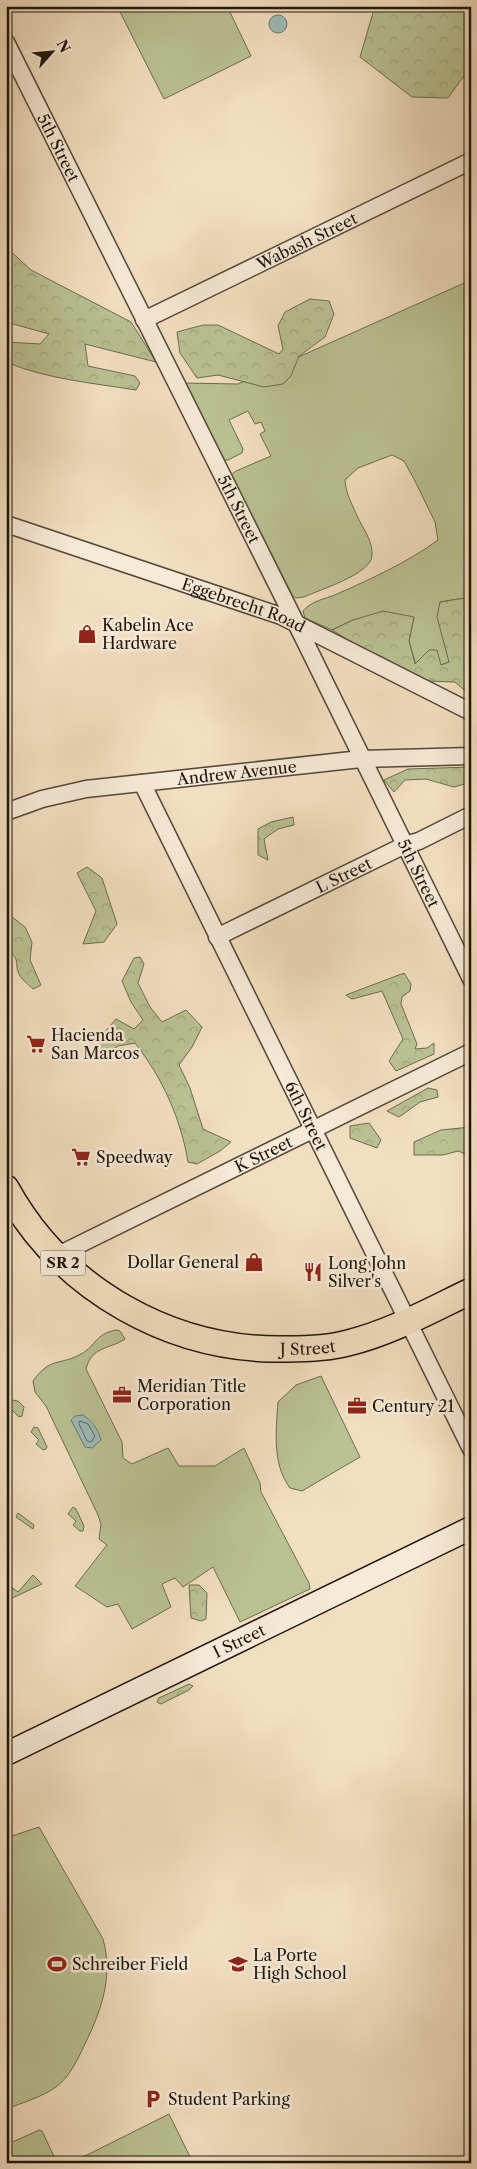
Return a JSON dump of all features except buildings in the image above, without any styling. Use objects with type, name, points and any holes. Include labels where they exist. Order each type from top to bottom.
[{"type":"main road","name":"SR 2","points":[[6,1188],[30,1225],[56,1256]]},
{"type":"main road","name":"J Street","points":[[56,1256],[86,1283],[108,1299],[140,1317],[186,1336],[228,1346],[264,1350],[311,1349],[347,1343],[408,1322],[471,1291]]},
{"type":"street","name":"5th Street","points":[[6,42],[297,624],[471,979]]},
{"type":"street","name":"Wabash Street","points":[[144,320],[471,161]]},
{"type":"street","name":"Eggebrecht Road","points":[[6,524],[281,616],[471,712]]},
{"type":"street","name":"Andrew Avenue","points":[[6,812],[42,798],[86,789],[362,759],[471,756]]},
{"type":"street","name":"6th Street","points":[[142,783],[471,1449]]},
{"type":"street","name":"L Street","points":[[217,937],[405,844],[419,841],[471,815]]},
{"type":"street","name":"K Street","points":[[56,1256],[471,1052]]},
{"type":"street","name":"I Street","points":[[6,1754],[471,1528]]},
{"type":"green space","points":[[126,6],[227,6],[251,56],[164,99],[119,10]]},
{"type":"green space","points":[[375,6],[470,6],[471,66],[448,98],[412,97],[360,57]]},
{"type":"green space","points":[[6,247],[31,270],[131,322],[156,362],[85,344],[88,366],[135,376],[140,383],[136,390],[37,373],[6,362],[6,342],[40,344],[49,334],[6,322]]},
{"type":"green space","points":[[471,280],[471,597],[440,602],[449,662],[441,665],[416,665],[409,641],[414,618],[353,620],[332,630],[305,618],[303,611],[314,603],[389,570],[438,540],[435,522],[404,461],[392,455],[358,468],[345,480],[350,500],[370,542],[372,556],[369,563],[363,569],[343,581],[304,597],[296,598],[292,595],[230,476],[236,471],[271,456],[260,434],[265,431],[261,422],[255,424],[248,411],[229,420],[243,449],[242,453],[228,460],[222,460],[181,383],[238,384]]},
{"type":"green space","points":[[310,299],[329,301],[334,314],[325,337],[299,356],[291,376],[283,384],[264,387],[218,375],[197,378],[180,353],[177,332],[203,325],[218,325],[279,354],[283,349],[278,326],[285,312]]},
{"type":"green space","points":[[471,597],[471,696],[455,682],[427,681],[377,658],[332,630],[353,620],[383,611],[414,617],[409,641],[415,664],[429,650],[437,650],[441,665],[449,662],[437,617],[440,602]]},
{"type":"green space","points":[[471,767],[471,782],[454,787],[426,779],[405,780],[394,792],[384,780],[408,769]]},
{"type":"green space","points":[[293,817],[294,825],[278,829],[264,839],[268,860],[258,855],[258,829],[271,822]]},
{"type":"green space","points":[[87,867],[102,878],[117,924],[104,942],[83,944],[96,911],[77,873]]},
{"type":"green space","points":[[7,913],[25,927],[32,942],[30,960],[41,985],[33,989],[20,976],[14,956],[6,952]]},
{"type":"green space","points":[[140,957],[144,964],[138,983],[150,1007],[162,1022],[186,1010],[202,1027],[192,1047],[179,1065],[190,1088],[203,1129],[231,1142],[220,1151],[197,1164],[188,1162],[181,1130],[169,1099],[154,1070],[135,1043],[118,1046],[110,1051],[96,1049],[104,1033],[116,1019],[134,1029],[143,1020],[131,1002],[122,981],[134,958]]},
{"type":"green space","points":[[404,973],[411,984],[410,991],[402,997],[401,1004],[417,1044],[415,1049],[427,1048],[434,1043],[434,1054],[396,1071],[389,1061],[403,1039],[382,991],[352,999],[346,995]]},
{"type":"green space","points":[[428,1088],[437,1090],[438,1097],[420,1102],[399,1117],[387,1111]]},
{"type":"green space","points":[[369,1123],[381,1140],[377,1148],[350,1138],[350,1126]]},
{"type":"green space","points":[[471,1127],[471,1156],[458,1151],[443,1155],[414,1155],[414,1142],[441,1130]]},
{"type":"green space","points":[[116,1330],[120,1331],[125,1339],[96,1352],[86,1369],[122,1442],[123,1458],[132,1464],[168,1448],[179,1466],[215,1466],[244,1448],[260,1483],[261,1492],[309,1583],[310,1589],[240,1622],[213,1567],[183,1587],[175,1578],[162,1584],[171,1607],[132,1629],[118,1604],[107,1607],[75,1586],[107,1545],[99,1539],[101,1524],[98,1515],[46,1406],[35,1392],[33,1381],[45,1368],[74,1358],[86,1351],[104,1334]]},
{"type":"green space","points":[[321,1376],[360,1457],[302,1491],[290,1488],[280,1469],[276,1447],[278,1402],[296,1385]]},
{"type":"green space","points":[[12,1400],[18,1401],[24,1407],[22,1416],[19,1417],[9,1407],[6,1409],[6,1403]]},
{"type":"green space","points":[[34,1427],[38,1428],[47,1447],[46,1449],[43,1450],[36,1444],[39,1440],[31,1432]]},
{"type":"green space","points":[[73,1507],[76,1509],[84,1526],[83,1531],[80,1531],[73,1525],[76,1521],[68,1514]]},
{"type":"green space","points":[[18,1513],[34,1525],[33,1529],[16,1517]]},
{"type":"green space","points":[[33,1575],[42,1584],[6,1601],[7,1587],[10,1586],[18,1592]]},
{"type":"green space","points":[[189,1585],[199,1585],[207,1593],[206,1619],[201,1621],[191,1618]]},
{"type":"green space","points":[[189,1684],[193,1686],[189,1690],[161,1704],[157,1702],[159,1698]]},
{"type":"green space","name":"Schreiber Field","points":[[39,1827],[103,1939],[107,1968],[106,1982],[94,2023],[68,2075],[50,2091],[32,2100],[6,2109],[6,1838]]},
{"type":"green space","points":[[169,2114],[193,2163],[79,2163],[77,2160]]},
{"type":"green space","points":[[39,2130],[42,2131],[57,2163],[6,2163],[6,2145]]},
{"type":"water","points":[[278,15],[284,18],[287,24],[284,30],[278,33],[272,30],[269,24],[272,18]]},
{"type":"water","points":[[83,1415],[94,1426],[101,1440],[92,1448],[85,1447],[71,1420],[75,1416]]},
{"type":"place","name":"Kabelin Ace Hardware","points":[[87,634]]},
{"type":"place","name":"Hacienda San Marcos","points":[[36,1044]]},
{"type":"place","name":"Speedway","points":[[81,1157]]},
{"type":"place","name":"Dollar General","points":[[254,1262]]},
{"type":"place","name":"Long John Silver's","points":[[313,1272]]},
{"type":"place","name":"Meridian Title Corporation","points":[[122,1395]]},
{"type":"place","name":"Century 21","points":[[357,1406]]},
{"type":"place","name":"Schreiber Field","points":[[57,1964]]},
{"type":"place","name":"La Porte High School","points":[[238,1964]]},
{"type":"place","name":"Student Parking","points":[[153,2099]]}]
